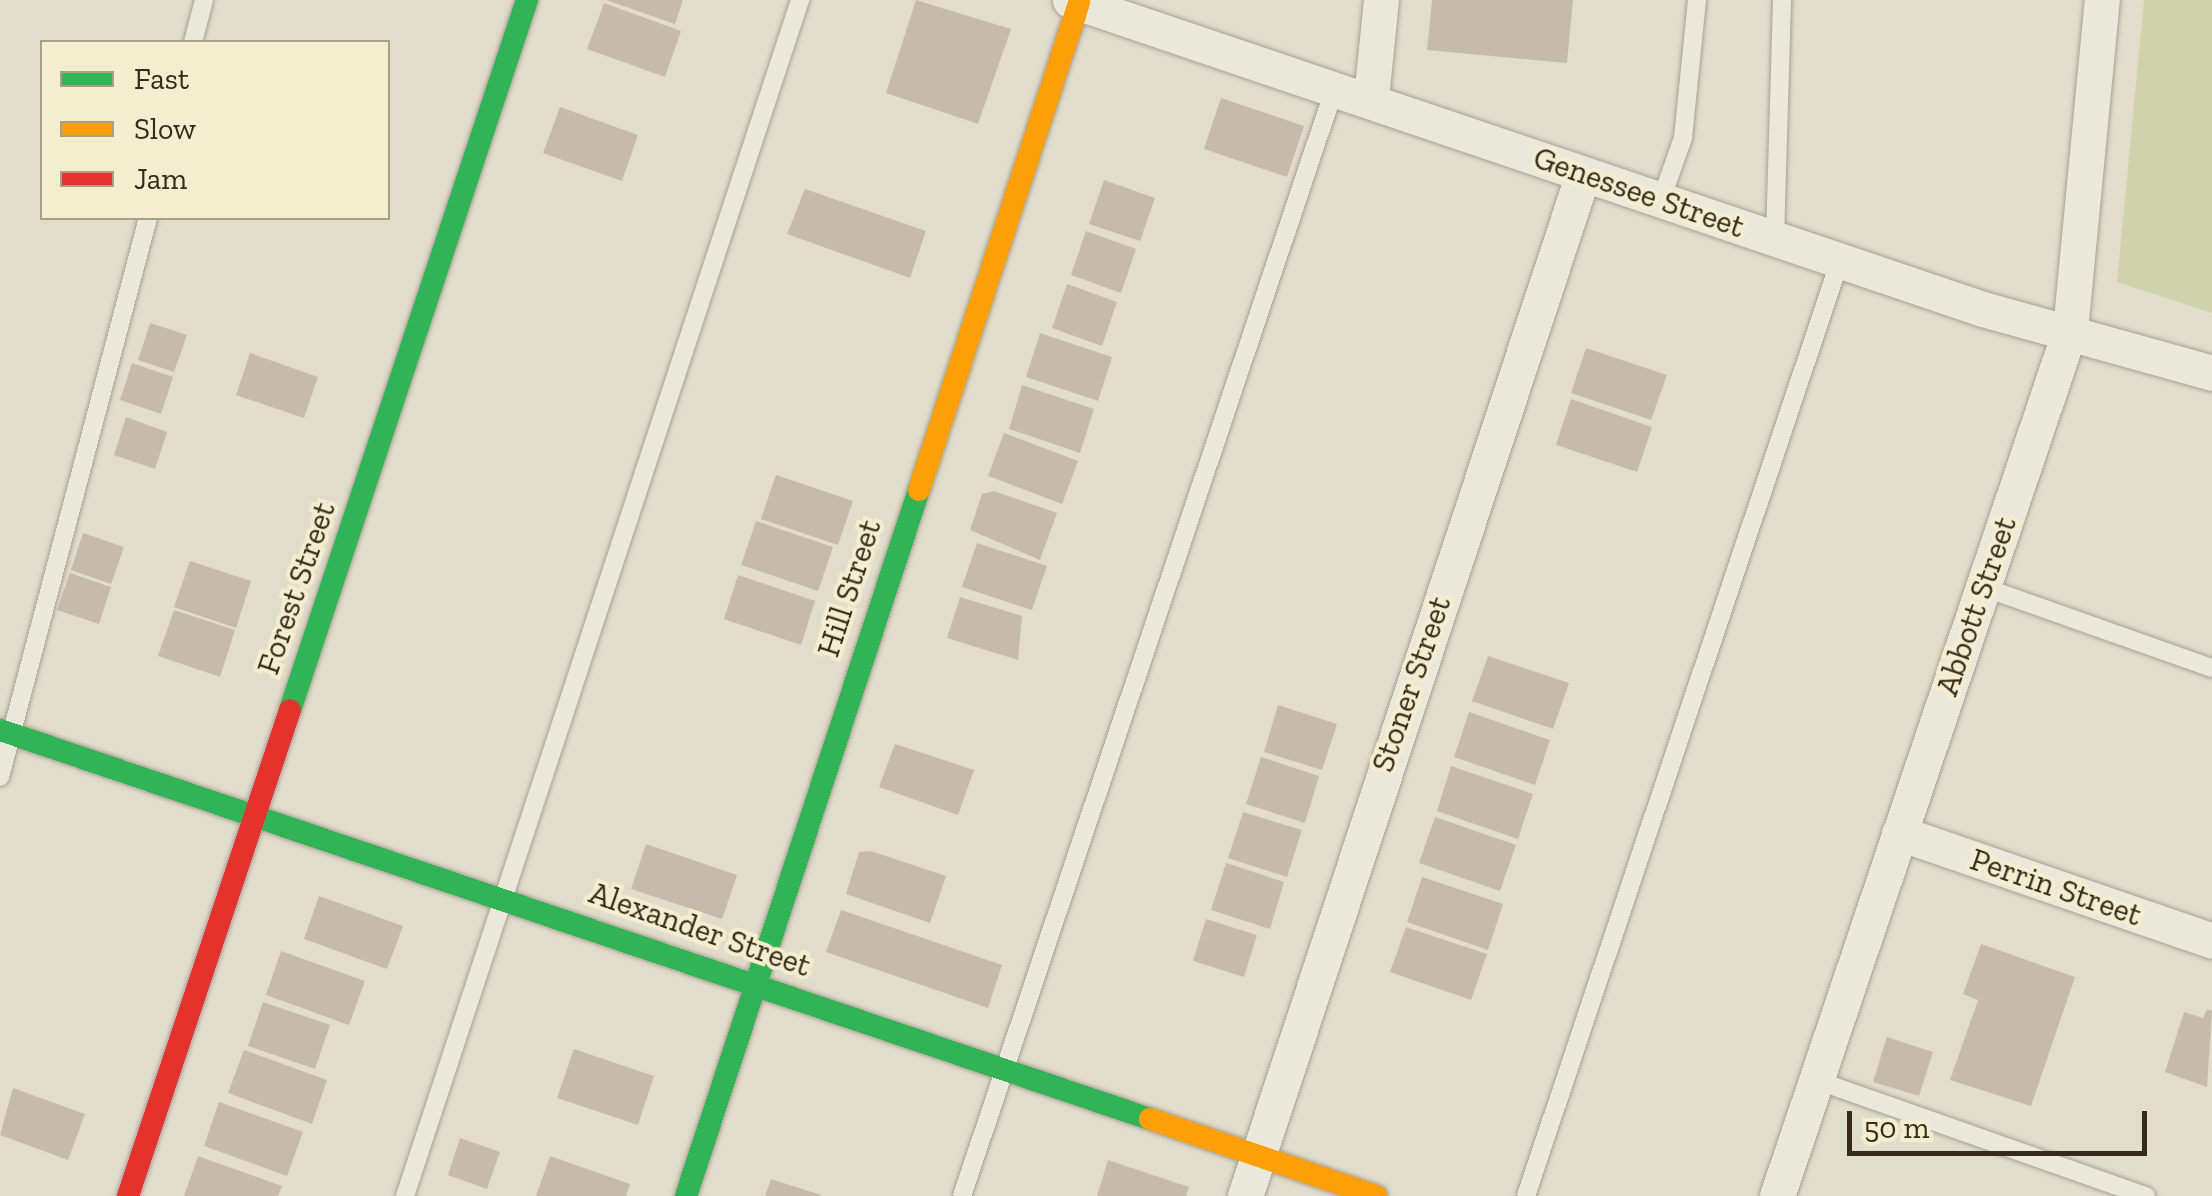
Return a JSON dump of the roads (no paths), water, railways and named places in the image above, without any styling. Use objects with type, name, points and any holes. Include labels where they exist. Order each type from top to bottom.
[{"type":"street","name":"Forest Street","points":[[128,1196],[528,0]]},
{"type":"street","points":[[1371,98],[1381,0]]},
{"type":"street","name":"Abbott Street","points":[[1777,1196],[2070,330],[2102,0]]},
{"type":"street","name":"Genessee Street","points":[[1074,2],[1371,98],[1840,260],[2212,373]]},
{"type":"street","name":"Hill Street","points":[[686,1196],[1074,2]]},
{"type":"street","name":"Stoner Street","points":[[1245,1196],[1583,174]]},
{"type":"street","name":"Alexander Street","points":[[7,732],[256,810],[1376,1196]]},
{"type":"street","name":"Perrin Street","points":[[1899,833],[2212,941]]},
{"type":"lane","points":[[194,40],[204,0]]},
{"type":"lane","points":[[406,1196],[800,0]]},
{"type":"lane","points":[[1662,200],[1683,138],[1698,0]]},
{"type":"lane","points":[[1775,238],[1782,0]]},
{"type":"lane","points":[[962,1196],[1335,86]]},
{"type":"lane","points":[[0,776],[7,732],[147,220]]},
{"type":"lane","points":[[1526,1196],[1840,260]]},
{"type":"lane","points":[[1982,587],[2212,668]]},
{"type":"lane","points":[[1816,1080],[2146,1196]]}]
